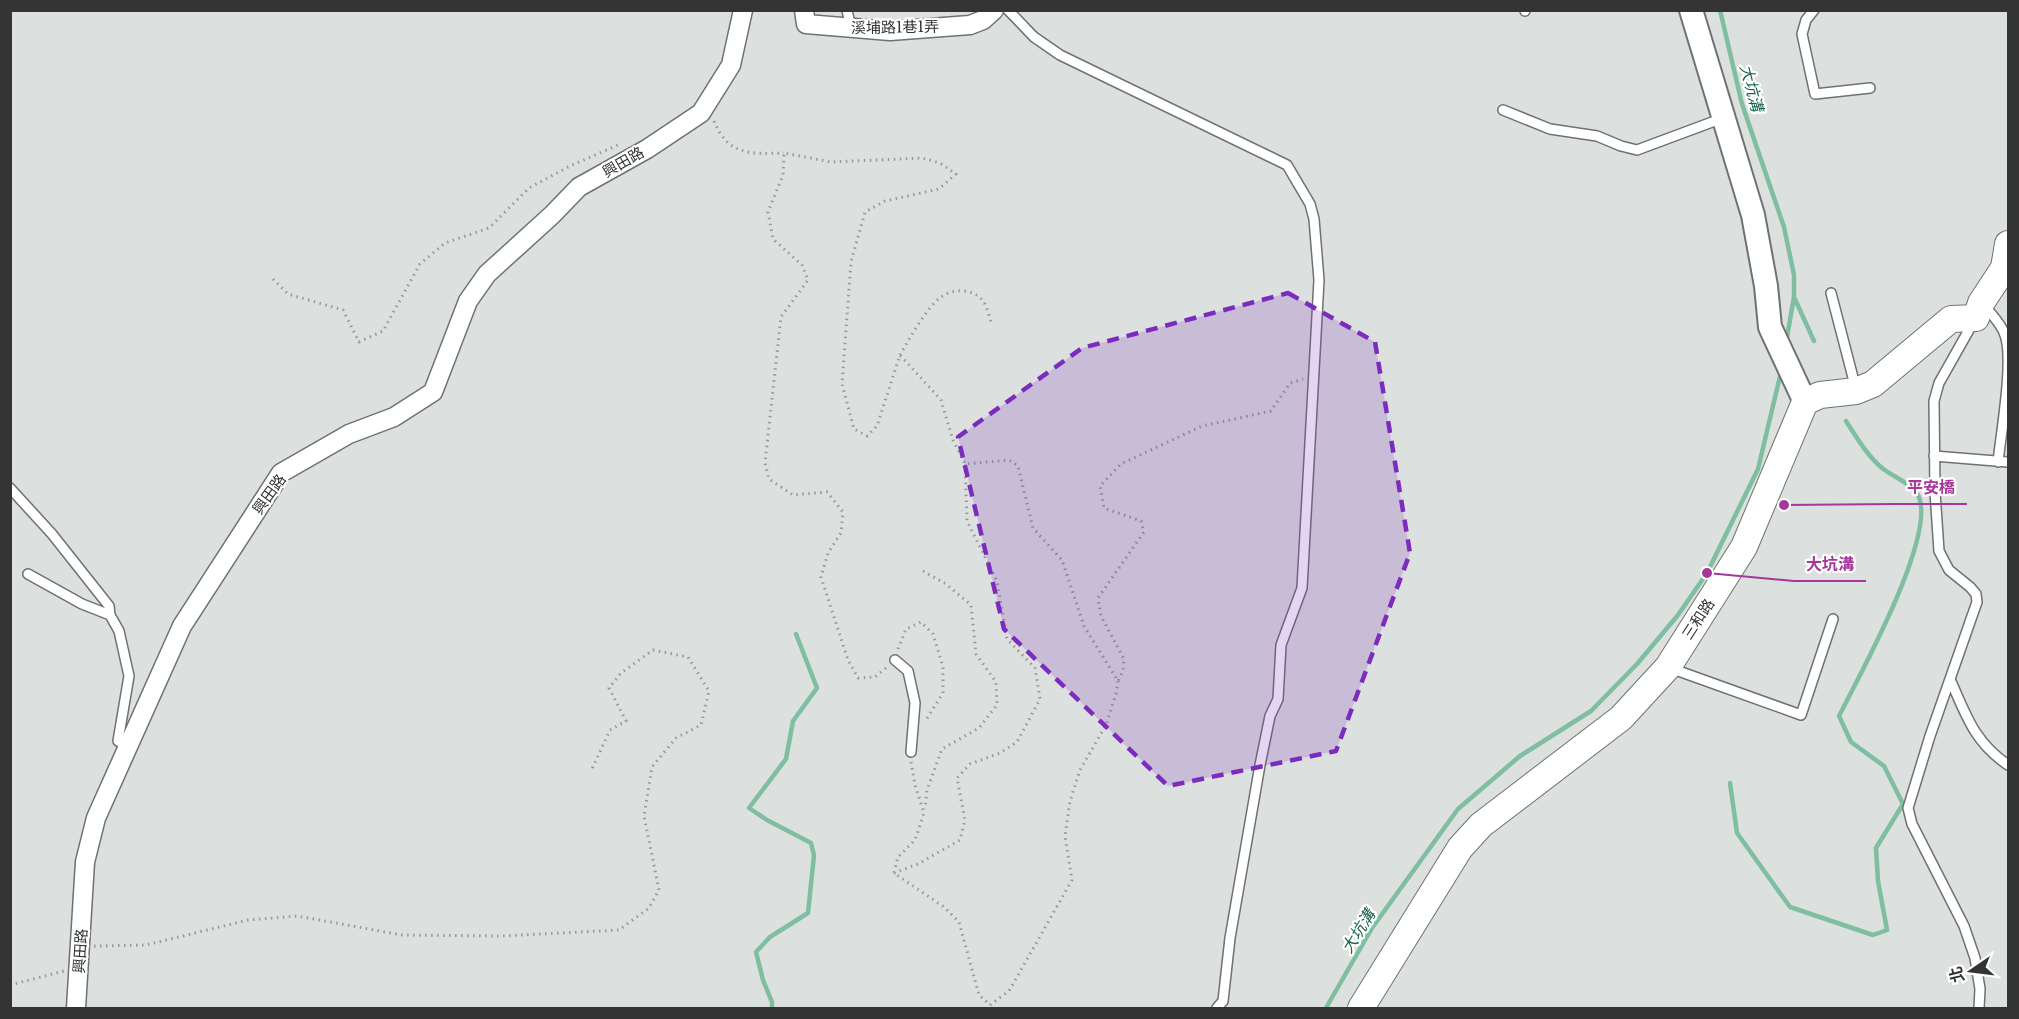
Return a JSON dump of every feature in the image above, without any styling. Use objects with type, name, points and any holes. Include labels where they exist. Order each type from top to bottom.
[{"type":"main road","points":[[1801,393],[1820,395],[1856,392],[1873,384],[1951,319],[1979,310],[2007,262]]},
{"type":"main road","name":"三和路","points":[[1361,1008],[1460,848],[1481,825],[1621,718],[1668,667],[1744,547],[1801,393]]},
{"type":"street","points":[[702,113],[731,65],[743,10]]},
{"type":"street","name":"溪埔路1巷1弄","points":[[804,10],[806,24],[890,31],[969,25],[982,20],[994,10]]},
{"type":"street","points":[[1691,10],[1753,215],[1766,286],[1770,327],[1801,393]]},
{"type":"street","name":"興田路","points":[[76,1008],[85,862],[96,818],[182,626],[281,473],[349,434],[394,417],[433,392],[468,301],[487,274],[579,187],[647,149],[702,113]]},
{"type":"lane","points":[[847,10],[851,29]]},
{"type":"lane","points":[[1008,10],[1034,37],[1060,55],[1287,165],[1310,204],[1314,219],[1319,280],[1302,588],[1281,645],[1278,699],[1270,716],[1260,765],[1230,938],[1223,1001],[1217,1008]]},
{"type":"lane","points":[[1814,10],[1806,20],[1802,34],[1815,94],[1870,88]]},
{"type":"lane","points":[[1503,110],[1550,129],[1596,136],[1637,150],[1725,117]]},
{"type":"lane","points":[[1831,293],[1856,392]]},
{"type":"lane","points":[[1934,456],[2003,462],[2008,366],[2006,337],[2001,326],[1979,310],[1939,383],[1934,401],[1934,456],[1935,492],[1939,551],[1949,570],[1976,594],[1977,603],[1908,808],[1912,824],[1964,926],[1975,958],[1980,989],[1979,1008]]},
{"type":"lane","points":[[10,488],[52,534],[109,606],[119,631],[129,676],[118,741],[128,747]]},
{"type":"lane","points":[[28,574],[82,604],[111,615]]},
{"type":"lane","points":[[1668,667],[1801,716],[1833,619]]},
{"type":"lane","points":[[895,660],[908,671],[915,703],[910,752]]},
{"type":"lane","points":[[1950,679],[1974,733],[1992,754],[2008,765]]},
{"type":"path","points":[[702,113],[713,117],[720,135],[732,146],[752,154],[784,153],[831,162],[922,158],[940,163],[956,174],[939,189],[885,201],[865,212],[851,262],[842,384],[854,429],[867,436],[877,426],[900,355],[912,333],[940,297],[959,290],[975,295],[984,302],[991,322]]},
{"type":"path","points":[[273,279],[288,294],[343,310],[359,342],[368,339],[383,331],[420,264],[444,243],[489,228],[529,188],[570,166],[622,143]]},
{"type":"path","points":[[784,153],[783,174],[768,212],[773,238],[802,265],[808,280],[781,317],[765,463],[769,479],[793,495],[827,492],[843,512],[841,533],[828,553],[821,577],[849,660],[858,678],[875,677],[895,660],[906,629],[921,622],[933,634],[943,667],[943,693],[923,723]]},
{"type":"path","points":[[894,873],[918,864],[960,840],[965,820],[957,778],[970,764],[1000,753],[1017,741],[1040,699],[1035,668],[1007,639],[997,581],[967,521],[966,464],[953,440],[941,400],[900,355]]},
{"type":"path","points":[[894,873],[944,907],[958,922],[979,995],[990,1005],[1009,991],[1072,880],[1065,836],[1070,801],[1080,770],[1106,724],[1123,671],[1124,659],[1101,616],[1098,598],[1144,532],[1141,521],[1104,508],[1100,486],[1121,464],[1202,426],[1271,411],[1290,383],[1314,376]]},
{"type":"path","points":[[966,464],[1009,460],[1018,466],[1033,528],[1062,560],[1084,626],[1118,681]]},
{"type":"path","points":[[894,873],[898,857],[915,840],[924,813],[927,790],[942,749],[979,728],[997,705],[996,682],[976,654],[971,605],[946,584],[923,571]]},
{"type":"path","points":[[80,947],[146,945],[248,920],[297,916],[402,935],[502,936],[620,930],[649,908],[659,890],[644,816],[652,767],[676,738],[701,725],[709,691],[688,657],[653,650],[621,673],[609,688],[626,721],[610,730],[591,771]]},
{"type":"path","points":[[910,752],[911,769],[924,813]]},
{"type":"path","points":[[10,985],[44,974],[79,968]]},
{"type":"highlighted area","points":[[1288,293],[1375,342],[1410,553],[1336,751],[1168,786],[1004,629],[958,437],[1082,348]]},
{"type":"waterway","name":"大坑溝","points":[[1720,10],[1742,104],[1784,227],[1794,275],[1794,297],[1786,343]]},
{"type":"waterway","points":[[1794,297],[1814,341]]},
{"type":"waterway","name":"大坑溝","points":[[1326,1008],[1372,928],[1458,809],[1520,756],[1591,711],[1637,664],[1678,615],[1707,573],[1758,469],[1781,372]]},
{"type":"waterway","points":[[1730,783],[1737,833],[1790,907],[1873,935],[1887,930],[1878,881],[1876,848],[1903,804],[1884,766],[1851,742],[1839,716],[1879,637],[1909,568],[1918,536],[1921,510],[1916,492],[1877,463],[1862,446],[1846,421]]},
{"type":"waterway","points":[[772,1008],[756,952],[770,937],[808,913],[814,855],[811,843],[749,808],[786,759],[793,721],[817,688],[796,634]]},
{"type":"place","name":"平安橋","points":[[1784,505]]},
{"type":"place","name":"大坑溝","points":[[1707,573]]}]
